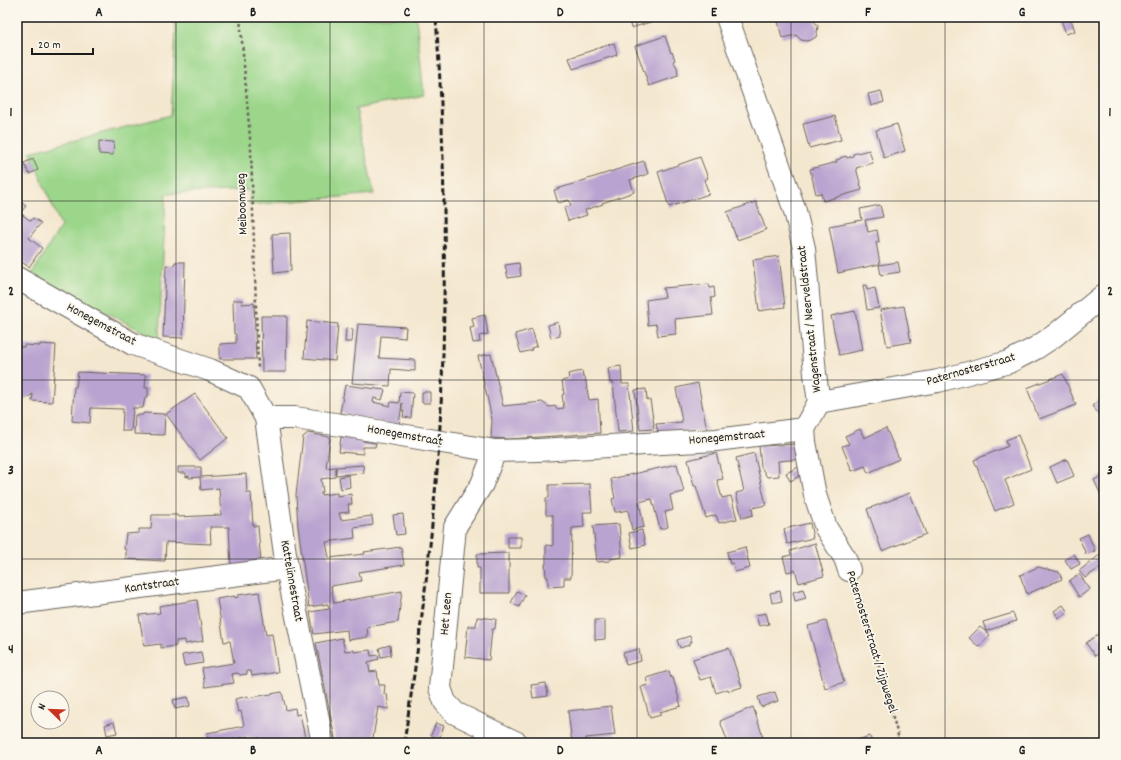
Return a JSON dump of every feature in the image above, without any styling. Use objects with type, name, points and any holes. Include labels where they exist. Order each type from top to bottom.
[{"type":"street","name":"Wagenstraat / Neerveldstraat","points":[[727,17],[795,211],[804,248],[815,374],[819,402]]},
{"type":"street","name":"Honegemstraat","points":[[17,278],[133,344],[210,370],[249,388]]},
{"type":"street","name":"Paternosterstraat","points":[[819,402],[938,381],[1009,362],[1036,348],[1054,336],[1104,295]]},
{"type":"street","points":[[249,388],[266,418]]},
{"type":"street","points":[[804,430],[819,402]]},
{"type":"street","name":"Honegemstraat","points":[[266,418],[302,419],[495,451],[716,440],[804,430]]},
{"type":"street","name":"Kattelinnestraat","points":[[266,418],[287,568],[323,743]]},
{"type":"street","name":"Paternosterstraat / Zijpwegel","points":[[804,430],[815,495],[826,528],[845,558],[849,570]]},
{"type":"street","name":"Het Leen","points":[[495,451],[482,484],[455,527],[440,688],[445,702],[456,713],[517,743]]},
{"type":"street","name":"Kantstraat","points":[[17,604],[287,568]]},
{"type":"path","name":"Meiboomweg","points":[[240,17],[251,150],[258,376],[249,388]]},
{"type":"path","name":"Paternosterstraat / Zijpwegel","points":[[849,570],[861,600],[900,743]]},
{"type":"green space","points":[[174,17],[416,17],[424,95],[356,109],[374,194],[250,205],[249,190],[166,194],[159,340],[32,274],[61,226],[30,152],[171,115],[176,31]]},
{"type":"building","points":[[628,17],[659,17],[660,19],[631,28]]},
{"type":"building","points":[[777,17],[808,17],[818,26],[816,37],[807,41],[801,40],[796,35],[782,38]]},
{"type":"building","points":[[1060,17],[1070,17],[1075,31],[1066,34]]},
{"type":"building","points":[[665,36],[675,60],[673,61],[677,67],[678,76],[649,86],[635,46]]},
{"type":"building","points":[[614,43],[617,55],[573,69],[569,58]]},
{"type":"building","points":[[881,91],[884,102],[871,106],[868,94]]},
{"type":"building","points":[[835,116],[841,140],[809,148],[803,124]]},
{"type":"building","points":[[897,124],[905,151],[884,158],[876,130]]},
{"type":"building","points":[[99,141],[114,142],[113,155],[99,154]]},
{"type":"building","points":[[869,150],[873,163],[856,168],[862,190],[823,201],[821,193],[816,194],[810,169],[837,162],[836,160],[840,158],[846,156],[847,158],[853,156],[853,154]]},
{"type":"building","points":[[700,157],[708,178],[704,180],[709,194],[669,207],[658,172]]},
{"type":"building","points":[[33,159],[38,170],[29,174],[24,163]]},
{"type":"building","points":[[644,161],[648,174],[630,180],[634,192],[585,210],[587,215],[568,221],[564,208],[571,206],[569,200],[558,203],[554,190]]},
{"type":"building","points":[[18,200],[26,206],[20,213],[31,221],[33,218],[41,223],[29,238],[42,248],[29,267],[17,259]]},
{"type":"building","points":[[756,202],[766,230],[737,240],[727,212]]},
{"type":"building","points":[[880,205],[883,217],[865,220],[868,232],[877,230],[879,242],[876,242],[880,264],[838,273],[829,226],[862,220],[860,209]]},
{"type":"building","points":[[290,233],[291,271],[274,273],[272,234]]},
{"type":"building","points":[[779,256],[785,307],[759,311],[753,260]]},
{"type":"building","points":[[175,262],[185,262],[183,338],[163,337],[166,265],[174,266]]},
{"type":"building","points":[[898,262],[900,272],[881,275],[879,265]]},
{"type":"building","points":[[519,263],[521,276],[508,278],[505,265]]},
{"type":"building","points":[[709,284],[710,288],[714,287],[715,297],[711,298],[713,315],[675,319],[676,334],[658,336],[656,324],[648,325],[646,300],[665,297],[663,288]]},
{"type":"building","points":[[863,285],[866,285],[867,290],[875,288],[879,308],[867,310]]},
{"type":"building","points":[[233,300],[242,300],[242,304],[254,303],[256,359],[220,359],[220,344],[236,343],[236,334],[234,334]]},
{"type":"building","points":[[904,306],[911,342],[887,346],[880,310]]},
{"type":"building","points":[[855,311],[862,350],[839,355],[831,316]]},
{"type":"building","points":[[485,315],[488,334],[479,336],[480,342],[473,343],[470,328],[474,327],[472,318]]},
{"type":"building","points":[[261,316],[287,316],[286,372],[262,372]]},
{"type":"building","points":[[307,321],[338,324],[335,361],[304,358]]},
{"type":"building","points":[[558,322],[560,336],[551,338],[548,325]]},
{"type":"building","points":[[358,324],[406,327],[405,338],[381,336],[379,358],[415,360],[415,371],[391,369],[390,386],[352,383]]},
{"type":"building","points":[[346,328],[353,329],[352,342],[345,342]]},
{"type":"building","points":[[532,329],[537,346],[531,348],[532,350],[521,353],[515,334]]},
{"type":"building","points":[[40,344],[56,345],[52,402],[32,401],[33,394],[21,401],[17,401],[17,347],[24,347],[24,345],[40,346]]},
{"type":"building","points":[[491,354],[503,406],[542,402],[549,407],[556,406],[556,409],[564,408],[562,381],[569,379],[568,374],[582,371],[583,377],[585,377],[589,400],[598,399],[600,433],[510,439],[491,438],[492,419],[478,356]]},
{"type":"building","points":[[621,366],[622,384],[629,384],[634,431],[618,432],[613,383],[610,383],[608,368]]},
{"type":"building","points":[[78,372],[146,375],[145,388],[148,388],[148,397],[145,397],[143,408],[133,408],[131,431],[122,431],[123,409],[91,408],[90,423],[72,421],[74,387],[76,387]]},
{"type":"building","points":[[1063,374],[1076,405],[1039,419],[1027,388]]},
{"type":"building","points":[[698,383],[707,430],[658,433],[656,424],[682,422],[676,388]]},
{"type":"building","points":[[345,385],[385,390],[382,400],[374,398],[373,402],[390,406],[391,402],[399,403],[400,392],[413,393],[411,418],[403,417],[404,411],[402,411],[402,403],[399,425],[388,424],[340,413]]},
{"type":"building","points":[[646,389],[647,400],[650,400],[654,429],[640,430],[635,390]]},
{"type":"building","points":[[422,392],[430,392],[430,403],[422,403]]},
{"type":"building","points":[[195,394],[228,438],[200,460],[166,414]]},
{"type":"building","points":[[1104,395],[1104,420],[1092,406]]},
{"type":"building","points":[[143,413],[165,414],[164,435],[134,434],[135,415],[143,415]]},
{"type":"building","points":[[886,428],[899,459],[868,473],[865,466],[852,471],[842,446],[849,444],[845,436],[860,429],[864,438]]},
{"type":"building","points":[[308,433],[330,437],[326,468],[336,467],[335,477],[321,479],[323,492],[321,492],[321,495],[337,493],[337,496],[351,494],[352,504],[348,504],[349,512],[339,513],[341,520],[372,516],[373,525],[354,528],[355,538],[326,542],[329,558],[365,554],[364,552],[401,547],[404,565],[359,572],[361,581],[331,586],[334,603],[402,591],[398,622],[367,627],[368,637],[348,640],[347,630],[314,634],[310,612],[329,609],[328,604],[309,607],[298,526],[296,495],[303,437]]},
{"type":"building","points":[[1018,435],[1031,469],[1005,480],[1014,503],[995,511],[974,460],[1008,446],[1006,440]]},
{"type":"building","points":[[341,437],[363,439],[363,441],[376,443],[375,447],[363,447],[363,454],[339,452]]},
{"type":"building","points":[[800,444],[802,459],[778,461],[779,476],[767,477],[761,467],[759,446]]},
{"type":"building","points":[[716,453],[723,479],[717,480],[722,498],[731,496],[737,519],[719,523],[716,515],[706,518],[696,486],[694,486],[688,460]]},
{"type":"building","points":[[754,453],[766,505],[752,508],[753,515],[742,518],[736,493],[744,491],[736,458]]},
{"type":"building","points":[[1067,459],[1074,476],[1057,483],[1050,467]]},
{"type":"building","points":[[677,464],[684,492],[670,495],[673,510],[665,512],[668,527],[660,529],[652,499],[639,502],[644,527],[632,530],[628,510],[615,512],[612,499],[615,498],[611,479]]},
{"type":"building","points":[[363,465],[364,473],[336,475],[336,467]]},
{"type":"building","points":[[803,465],[806,473],[790,481],[786,473]]},
{"type":"building","points":[[178,467],[201,467],[201,477],[246,474],[247,493],[251,493],[253,526],[258,526],[261,564],[231,566],[229,527],[210,527],[211,544],[166,542],[165,561],[126,559],[126,550],[124,549],[126,534],[139,533],[139,529],[151,529],[152,515],[177,515],[178,517],[221,515],[219,488],[201,490],[200,477],[186,477],[186,473],[178,473]]},
{"type":"building","points":[[349,475],[350,487],[341,489],[339,477]]},
{"type":"building","points":[[1104,475],[1104,496],[1102,497],[1094,480]]},
{"type":"building","points":[[590,484],[592,512],[583,512],[584,527],[572,528],[571,578],[564,578],[564,586],[548,587],[548,577],[546,577],[545,564],[546,545],[553,546],[553,515],[546,515],[546,498],[549,498],[549,485]]},
{"type":"building","points":[[910,493],[926,534],[882,551],[867,509]]},
{"type":"building","points":[[403,514],[405,534],[396,535],[393,515]]},
{"type":"building","points":[[810,523],[813,538],[787,544],[784,529]]},
{"type":"building","points":[[619,524],[622,557],[610,559],[610,561],[597,562],[593,526]]},
{"type":"building","points":[[642,530],[645,545],[632,548],[629,533]]},
{"type":"building","points":[[1088,534],[1095,551],[1086,554],[1079,538]]},
{"type":"building","points":[[508,537],[521,537],[521,548],[508,548]]},
{"type":"building","points":[[815,543],[824,576],[799,583],[795,570],[787,572],[783,557],[791,555],[790,551]]},
{"type":"building","points":[[745,547],[750,568],[735,572],[733,563],[730,564],[727,552]]},
{"type":"building","points":[[509,553],[509,593],[480,593],[480,568],[477,568],[477,554]]},
{"type":"building","points":[[1074,554],[1080,564],[1071,569],[1065,560]]},
{"type":"building","points":[[1101,554],[1104,558],[1104,565],[1085,578],[1079,571]]},
{"type":"building","points":[[1038,567],[1059,572],[1062,579],[1027,594],[1020,575]]},
{"type":"building","points":[[1079,574],[1090,589],[1079,597],[1069,581]]},
{"type":"building","points":[[803,589],[806,598],[795,601],[793,592]]},
{"type":"building","points":[[517,591],[525,595],[519,607],[511,603]]},
{"type":"building","points":[[780,591],[782,601],[772,603],[770,593]]},
{"type":"building","points":[[259,592],[266,635],[272,634],[278,672],[252,676],[251,671],[247,671],[247,674],[232,674],[234,683],[205,687],[202,668],[234,663],[230,641],[224,642],[217,599],[235,596],[235,598],[238,597],[238,595]]},
{"type":"building","points":[[197,600],[203,641],[185,644],[185,640],[176,641],[176,646],[161,648],[161,644],[144,646],[139,615],[160,613],[159,606]]},
{"type":"building","points":[[1063,605],[1068,612],[1059,618],[1054,611]]},
{"type":"building","points":[[766,613],[769,624],[759,626],[756,615]]},
{"type":"building","points":[[1013,613],[1016,621],[986,631],[983,622]]},
{"type":"building","points":[[477,617],[496,619],[495,629],[492,629],[489,660],[465,657],[468,626],[476,626]]},
{"type":"building","points":[[595,620],[605,620],[605,639],[595,640]]},
{"type":"building","points":[[826,621],[844,682],[825,688],[808,626]]},
{"type":"building","points":[[980,627],[990,635],[979,647],[969,638]]},
{"type":"building","points":[[1098,634],[1104,643],[1104,649],[1095,656],[1086,643]]},
{"type":"building","points":[[690,636],[692,642],[689,643],[689,645],[680,648],[677,640]]},
{"type":"building","points":[[342,638],[345,651],[354,650],[354,652],[370,650],[371,656],[378,655],[379,659],[368,662],[370,672],[377,671],[379,685],[385,685],[384,694],[387,694],[389,709],[378,707],[373,738],[354,743],[336,743],[316,643]]},
{"type":"building","points":[[390,645],[391,655],[381,657],[379,648]]},
{"type":"building","points":[[729,648],[742,687],[716,693],[711,677],[700,680],[693,659]]},
{"type":"building","points":[[639,649],[641,661],[626,665],[623,653]]},
{"type":"building","points":[[201,652],[203,663],[184,666],[182,655]]},
{"type":"building","points":[[669,671],[671,678],[673,678],[681,706],[660,712],[661,715],[650,718],[641,687],[648,685],[646,678]]},
{"type":"building","points":[[546,683],[548,696],[533,698],[531,685]]},
{"type":"building","points":[[282,692],[286,710],[295,708],[296,715],[300,714],[306,743],[261,743],[260,738],[249,739],[249,736],[231,740],[232,743],[209,743],[207,733],[244,726],[241,711],[238,712],[235,699]]},
{"type":"building","points":[[775,692],[778,701],[761,707],[758,697]]},
{"type":"building","points":[[188,697],[190,706],[175,709],[173,700]]},
{"type":"building","points":[[611,706],[615,735],[586,738],[586,741],[572,743],[568,711]]},
{"type":"building","points":[[753,707],[765,743],[728,743],[720,721]]},
{"type":"building","points":[[114,722],[117,733],[107,735],[105,725]]},
{"type":"building","points":[[436,723],[444,726],[439,739],[431,735]]},
{"type":"building","points":[[870,736],[872,743],[854,743],[854,741]]},
{"type":"railway","points":[[404,743],[417,653],[438,465],[443,354],[444,185],[436,17]]}]
